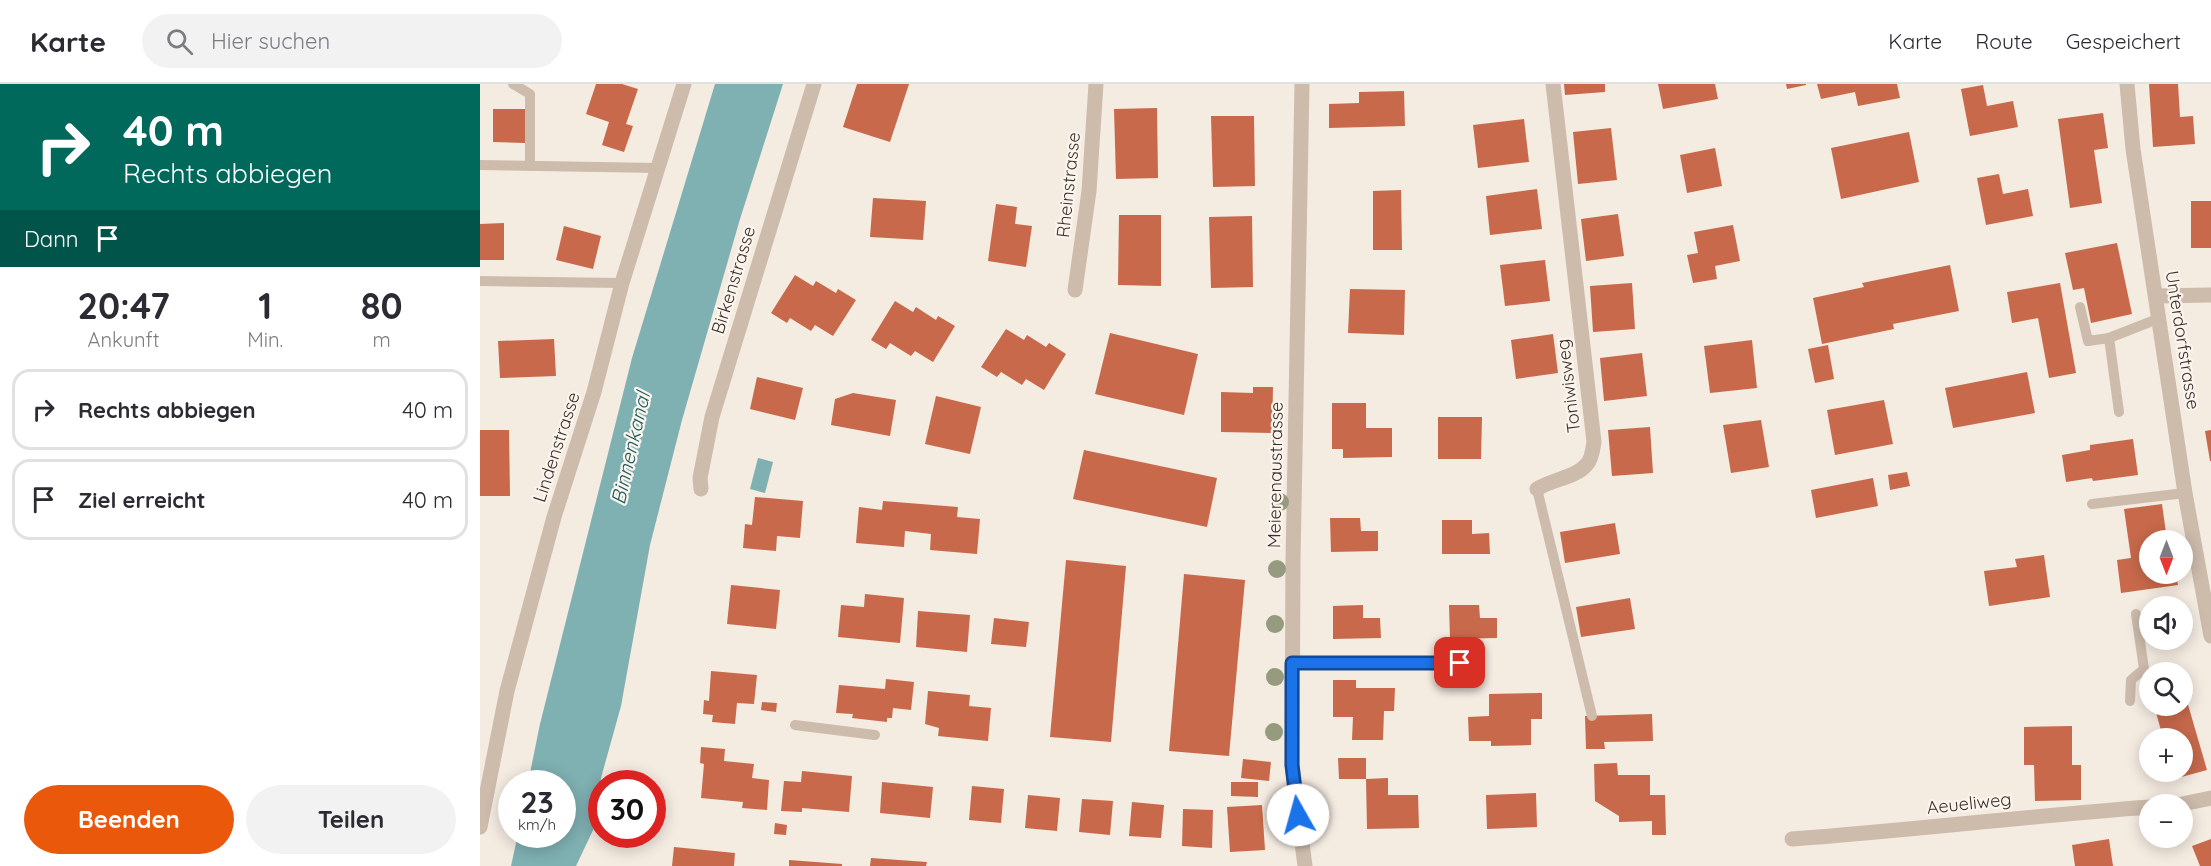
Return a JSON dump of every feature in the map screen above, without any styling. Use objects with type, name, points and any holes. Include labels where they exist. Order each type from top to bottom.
[{"type":"street","name":"Lindenstrasse","points":[[480,827],[510,680],[554,517],[594,392],[622,283],[684,84]]},
{"type":"street","name":"Birkenstrasse","points":[[701,489],[700,478],[712,417],[814,84]]},
{"type":"street","name":"Rheinstrasse","points":[[1075,290],[1089,191],[1096,84]]},
{"type":"street","name":"Meierenaustrasse","points":[[1302,84],[1292,765],[1305,866]]},
{"type":"street","name":"Toniwisweg","points":[[1537,489],[1548,482],[1573,475],[1588,464],[1594,442],[1553,84]]},
{"type":"street","name":"Unterdorfstrasse","points":[[2127,84],[2133,148],[2186,493],[2211,636]]},
{"type":"street","points":[[2157,296],[2211,295]]},
{"type":"street","points":[[2193,802],[2211,798]]},
{"type":"street","name":"Aeueliweg","points":[[1792,839],[2139,808]]},
{"type":"lane","points":[[513,84],[530,94],[530,166]]},
{"type":"lane","points":[[480,165],[658,168]]},
{"type":"lane","points":[[480,280],[622,283]]},
{"type":"lane","points":[[2080,307],[2088,341],[2109,338],[2160,318]]},
{"type":"lane","points":[[2109,338],[2119,412]]},
{"type":"lane","name":"Toniwisweg","points":[[1537,489],[1592,716]]},
{"type":"lane","points":[[2092,504],[2186,493]]},
{"type":"lane","points":[[2130,700],[2131,680],[2144,669],[2136,614]]},
{"type":"lane","points":[[1292,663],[1460,663]]},
{"type":"lane","points":[[795,725],[875,735]]},
{"type":"water","name":"Binnenkanal","points":[[715,84],[783,84],[740,219],[682,420],[650,545],[621,706],[603,770],[588,770],[588,841],[576,866],[511,866],[515,848],[576,848],[576,770],[531,770],[540,724],[632,358]]},
{"type":"water","points":[[758,458],[773,462],[765,493],[750,489]]},
{"type":"building","points":[[596,84],[622,84],[638,89],[626,124],[633,126],[624,152],[602,145],[609,122],[586,114]]},
{"type":"building","points":[[857,84],[909,84],[890,142],[843,127]]},
{"type":"building","points":[[1564,84],[1605,84],[1605,92],[1565,95]]},
{"type":"building","points":[[1658,84],[1715,84],[1718,99],[1663,109]]},
{"type":"building","points":[[1786,84],[1806,84],[1806,85],[1787,89]]},
{"type":"building","points":[[1817,84],[1897,84],[1900,98],[1858,106],[1855,92],[1821,99]]},
{"type":"building","points":[[2149,84],[2178,84],[2180,117],[2193,116],[2195,144],[2153,147]]},
{"type":"building","points":[[1983,85],[1987,106],[2013,101],[2018,127],[1970,136],[1961,89]]},
{"type":"building","points":[[1404,91],[1405,126],[1329,128],[1329,104],[1359,103],[1359,92]]},
{"type":"building","points":[[1157,108],[1158,178],[1116,179],[1114,109]]},
{"type":"building","points":[[493,109],[526,109],[525,143],[493,142]]},
{"type":"building","points":[[2103,113],[2108,148],[2094,150],[2102,203],[2070,208],[2058,119]]},
{"type":"building","points":[[1211,116],[1254,116],[1255,186],[1213,187]]},
{"type":"building","points":[[1524,119],[1529,162],[1478,168],[1473,125]]},
{"type":"building","points":[[1611,128],[1617,180],[1578,184],[1573,132]]},
{"type":"building","points":[[1909,132],[1919,182],[1841,199],[1831,148]]},
{"type":"building","points":[[1715,148],[1722,186],[1687,193],[1680,155]]},
{"type":"building","points":[[1999,174],[2003,194],[2028,189],[2033,216],[1986,225],[1977,178]]},
{"type":"building","points":[[1537,189],[1542,229],[1490,235],[1486,196]]},
{"type":"building","points":[[1401,190],[1402,250],[1373,250],[1373,191]]},
{"type":"building","points":[[873,198],[926,201],[923,240],[870,237]]},
{"type":"building","points":[[2191,201],[2211,201],[2211,248],[2191,248]]},
{"type":"building","points":[[996,204],[1017,207],[1015,224],[1032,226],[1026,267],[988,261]]},
{"type":"building","points":[[1618,214],[1624,256],[1586,261],[1581,219]]},
{"type":"building","points":[[1119,215],[1161,215],[1161,286],[1118,285]]},
{"type":"building","points":[[1252,216],[1253,287],[1211,288],[1209,217]]},
{"type":"building","points":[[504,223],[504,260],[480,260],[480,224]]},
{"type":"building","points":[[1733,225],[1740,261],[1715,266],[1717,279],[1693,283],[1687,255],[1698,253],[1694,232]]},
{"type":"building","points":[[564,226],[601,236],[593,269],[556,260]]},
{"type":"building","points":[[2117,243],[2132,314],[2091,323],[2084,288],[2073,290],[2065,253]]},
{"type":"building","points":[[1545,260],[1550,301],[1505,306],[1500,265]]},
{"type":"building","points":[[1950,265],[1959,311],[1893,324],[1894,329],[1822,344],[1813,298],[1864,287],[1862,283]]},
{"type":"building","points":[[795,275],[813,286],[816,281],[836,293],[838,289],[856,300],[833,336],[815,325],[811,331],[790,318],[787,323],[771,313]]},
{"type":"building","points":[[1632,283],[1635,329],[1593,332],[1590,286]]},
{"type":"building","points":[[2060,283],[2076,373],[2049,378],[2038,318],[2012,323],[2007,292]]},
{"type":"building","points":[[1350,289],[1405,290],[1404,335],[1348,333]]},
{"type":"building","points":[[895,301],[913,312],[916,307],[936,320],[938,316],[955,326],[933,362],[915,351],[911,356],[890,343],[886,349],[871,340]]},
{"type":"building","points":[[1006,329],[1024,340],[1027,335],[1046,347],[1049,343],[1066,354],[1044,390],[1026,379],[1022,385],[1001,372],[997,377],[981,367]]},
{"type":"building","points":[[1110,333],[1198,354],[1184,415],[1095,394]]},
{"type":"building","points":[[1553,334],[1558,373],[1516,379],[1511,340]]},
{"type":"building","points":[[554,339],[556,376],[500,378],[498,341]]},
{"type":"building","points":[[1752,340],[1757,388],[1710,393],[1704,346]]},
{"type":"building","points":[[1828,345],[1834,379],[1815,383],[1808,349]]},
{"type":"building","points":[[1642,353],[1647,396],[1604,401],[1600,358]]},
{"type":"building","points":[[2027,372],[2035,413],[1953,428],[1945,388]]},
{"type":"building","points":[[757,377],[803,388],[795,420],[750,409]]},
{"type":"building","points":[[1253,387],[1273,387],[1272,433],[1221,432],[1221,392],[1253,393]]},
{"type":"building","points":[[853,393],[896,400],[890,436],[831,425],[835,399]]},
{"type":"building","points":[[936,396],[981,407],[970,454],[925,444]]},
{"type":"building","points":[[1884,400],[1893,444],[1835,455],[1827,410]]},
{"type":"building","points":[[1332,403],[1366,403],[1366,428],[1392,428],[1392,457],[1343,458],[1343,449],[1332,449]]},
{"type":"building","points":[[1438,417],[1482,417],[1481,459],[1438,459]]},
{"type":"building","points":[[1761,420],[1769,467],[1731,473],[1723,425]]},
{"type":"building","points":[[1650,427],[1653,473],[1612,476],[1608,430]]},
{"type":"building","points":[[480,430],[509,430],[510,496],[480,496]]},
{"type":"building","points":[[2211,430],[2211,461],[2210,461],[2205,431]]},
{"type":"building","points":[[2133,439],[2138,475],[2066,482],[2062,455],[2090,450],[2090,445]]},
{"type":"building","points":[[1084,450],[1217,478],[1207,527],[1073,499]]},
{"type":"building","points":[[1907,472],[1910,486],[1890,490],[1888,475]]},
{"type":"building","points":[[1873,478],[1878,506],[1816,518],[1811,490]]},
{"type":"building","points":[[755,497],[803,501],[800,538],[777,536],[776,551],[743,548],[745,524],[752,525]]},
{"type":"building","points":[[883,501],[958,507],[957,517],[980,519],[977,554],[930,550],[931,534],[905,531],[904,547],[856,543],[859,507],[882,510]]},
{"type":"building","points":[[2162,504],[2166,530],[2139,530],[2139,584],[2178,585],[2121,593],[2117,560],[2131,558],[2124,509]]},
{"type":"building","points":[[1330,518],[1360,518],[1361,531],[1378,531],[1378,551],[1331,552]]},
{"type":"building","points":[[1442,520],[1472,520],[1472,534],[1489,533],[1490,554],[1442,554]]},
{"type":"building","points":[[1615,523],[1620,554],[1565,563],[1560,532]]},
{"type":"building","points":[[2044,555],[2050,597],[1989,606],[1984,571],[2017,567],[2015,559]]},
{"type":"building","points":[[1066,560],[1126,566],[1111,742],[1050,737]]},
{"type":"building","points":[[1184,574],[1245,580],[1229,756],[1169,751]]},
{"type":"building","points":[[731,585],[780,590],[776,629],[727,624]]},
{"type":"building","points":[[865,594],[904,598],[900,643],[838,637],[841,605],[864,607]]},
{"type":"building","points":[[1630,598],[1635,629],[1581,637],[1576,607]]},
{"type":"building","points":[[1363,605],[1363,618],[1380,618],[1381,638],[1333,639],[1333,606]]},
{"type":"building","points":[[1449,605],[1479,605],[1480,618],[1497,618],[1497,638],[1450,639]]},
{"type":"building","points":[[918,611],[970,615],[967,652],[916,647]]},
{"type":"building","points":[[994,618],[1029,622],[1026,647],[991,644]]},
{"type":"building","points":[[711,671],[757,675],[754,704],[737,703],[735,724],[712,722],[713,715],[703,714],[704,700],[709,701]]},
{"type":"building","points":[[886,679],[914,682],[911,710],[893,708],[892,718],[887,718],[887,722],[852,718],[853,714],[836,713],[839,685],[885,689]]},
{"type":"building","points":[[1333,680],[1356,680],[1356,688],[1395,688],[1394,711],[1384,711],[1383,740],[1352,740],[1353,717],[1333,717]]},
{"type":"building","points":[[928,691],[970,695],[969,706],[991,708],[988,741],[938,736],[939,728],[925,724]]},
{"type":"building","points":[[1542,693],[1542,719],[1531,719],[1531,745],[1491,746],[1491,741],[1469,741],[1468,717],[1489,716],[1489,694]]},
{"type":"building","points":[[762,702],[777,703],[776,712],[761,710]]},
{"type":"building","points":[[1652,714],[1653,741],[1604,742],[1605,749],[1586,749],[1585,716]]},
{"type":"building","points":[[2157,716],[2191,716],[2207,770],[2193,774],[2193,728],[2160,728]]},
{"type":"building","points":[[2072,726],[2072,765],[2081,765],[2081,800],[2035,801],[2034,765],[2024,765],[2024,727]]},
{"type":"building","points":[[701,747],[725,749],[724,761],[754,764],[752,778],[769,780],[767,810],[742,808],[743,802],[701,798],[704,764],[700,763]]},
{"type":"building","points":[[1338,758],[1366,758],[1366,779],[1339,779]]},
{"type":"building","points":[[1243,759],[1271,762],[1269,781],[1241,778]]},
{"type":"building","points":[[1617,763],[1618,775],[1650,775],[1650,795],[1665,795],[1666,835],[1652,835],[1652,821],[1619,822],[1619,816],[1595,801],[1594,764]]},
{"type":"building","points":[[802,771],[852,776],[849,812],[802,808],[802,812],[781,811],[784,781],[801,782]]},
{"type":"building","points":[[1388,778],[1388,795],[1418,795],[1419,828],[1367,829],[1366,779]]},
{"type":"building","points":[[882,782],[933,787],[930,818],[880,813]]},
{"type":"building","points":[[1231,782],[1258,782],[1258,797],[1231,796]]},
{"type":"building","points":[[972,786],[1004,789],[1001,823],[969,820]]},
{"type":"building","points":[[1536,793],[1537,827],[1487,829],[1486,795]]},
{"type":"building","points":[[1028,795],[1060,798],[1057,831],[1025,828]]},
{"type":"building","points":[[1082,799],[1113,801],[1110,835],[1079,832]]},
{"type":"building","points":[[1132,802],[1164,805],[1161,838],[1129,836]]},
{"type":"building","points":[[1262,805],[1265,850],[1230,852],[1227,807]]},
{"type":"building","points":[[1183,809],[1213,810],[1212,848],[1182,846]]},
{"type":"building","points":[[775,823],[787,825],[786,835],[774,834]]},
{"type":"building","points":[[2109,839],[2113,866],[2075,866],[2072,845]]},
{"type":"building","points":[[2211,839],[2211,866],[2200,866],[2193,846]]},
{"type":"building","points":[[674,847],[735,853],[734,866],[672,866]]},
{"type":"building","points":[[871,858],[927,862],[926,866],[870,866]]},
{"type":"building","points":[[789,860],[842,864],[842,866],[789,866]]},
{"type":"route","points":[[1298,815],[1292,765],[1292,663],[1460,663]]}]
